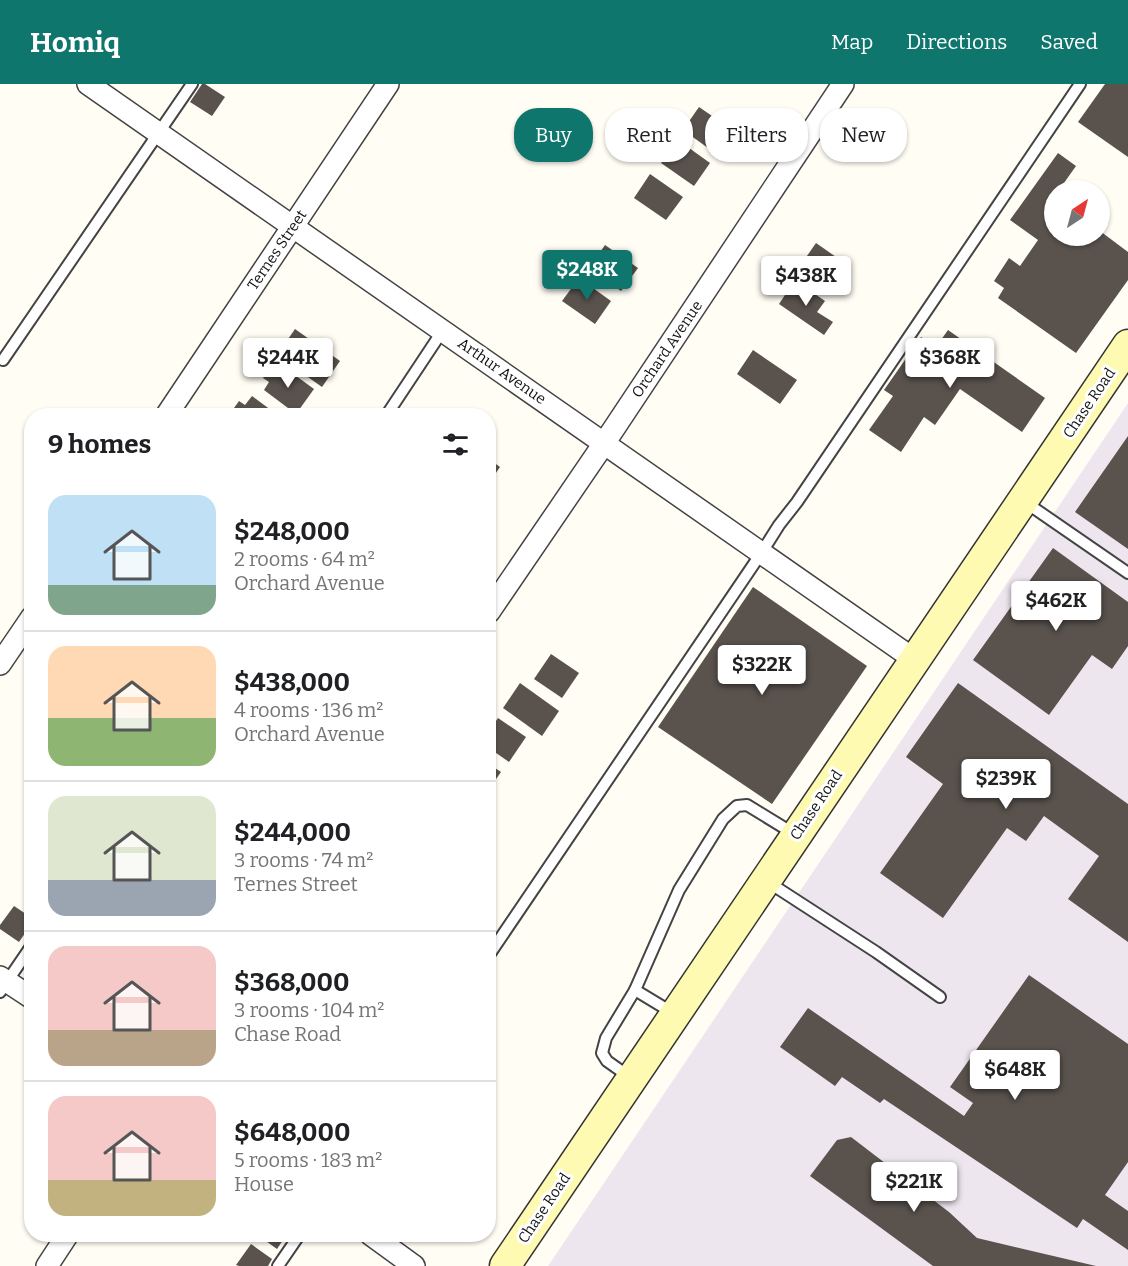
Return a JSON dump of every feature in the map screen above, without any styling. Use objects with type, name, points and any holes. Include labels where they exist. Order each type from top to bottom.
[{"type":"street","name":"Arthur Avenue","points":[[88,84],[915,660]]},
{"type":"street","name":"Ternes Street","points":[[171,408],[388,84]]},
{"type":"street","name":"Orchard Avenue","points":[[496,602],[843,84]]},
{"type":"street","name":"Chase Road","points":[[505,1266],[1128,345]]},
{"type":"street","points":[[0,664],[24,629]]},
{"type":"street","points":[[2,983],[24,994]]},
{"type":"street","points":[[47,1266],[63,1242]]},
{"type":"street","points":[[381,1242],[414,1266]]},
{"type":"lane","points":[[3,360],[192,84]]},
{"type":"lane","points":[[496,945],[1080,84]]},
{"type":"lane","points":[[391,408],[443,330]]},
{"type":"lane","points":[[1022,501],[1128,573]]},
{"type":"lane","points":[[632,1078],[607,1061],[602,1053],[606,1038],[635,990],[679,890],[723,819],[737,806],[747,804],[796,835]]},
{"type":"lane","points":[[765,881],[876,952],[940,997]]},
{"type":"lane","points":[[2,983],[24,955]]},
{"type":"lane","points":[[635,990],[675,1015]]},
{"type":"lane","points":[[278,1266],[294,1242]]},
{"type":"shaded area","points":[[1128,403],[1128,1266],[548,1266],[643,1125]]},
{"type":"building","points":[[202,84],[225,97],[212,116],[190,102]]},
{"type":"building","points":[[1105,84],[1128,84],[1128,157],[1078,122]]},
{"type":"building","points":[[699,107],[705,111],[705,146],[693,137],[693,116]]},
{"type":"building","points":[[693,151],[705,159],[705,162],[710,163],[694,186],[661,163],[693,162]]},
{"type":"building","points":[[1058,153],[1076,166],[1066,180],[1044,180],[1044,246],[1110,246],[1110,238],[1128,252],[1128,280],[1076,353],[998,298],[1004,288],[994,281],[1009,258],[1020,266],[1038,240],[1010,220]]},
{"type":"building","points":[[650,174],[683,197],[666,220],[634,198]]},
{"type":"building","points":[[816,243],[849,266],[833,289],[800,266]]},
{"type":"building","points":[[605,245],[638,268],[621,291],[589,268]]},
{"type":"building","points":[[579,278],[611,301],[595,324],[562,301]]},
{"type":"building","points":[[795,280],[825,301],[817,312],[833,322],[824,335],[779,304]]},
{"type":"building","points":[[295,329],[340,361],[322,387],[281,358],[288,348],[284,345]]},
{"type":"building","points":[[948,330],[1045,398],[1022,432],[960,389],[935,425],[924,417],[901,452],[869,430],[893,396],[884,390],[921,337],[936,347]]},
{"type":"building","points":[[753,350],[797,380],[780,404],[737,374]]},
{"type":"building","points":[[281,365],[314,389],[300,408],[288,408],[264,390],[269,382],[263,378],[268,370],[274,375]]},
{"type":"building","points":[[252,396],[268,408],[234,408],[239,401],[245,405]]},
{"type":"building","points":[[1128,436],[1128,549],[1075,512]]},
{"type":"building","points":[[1053,548],[1128,602],[1128,646],[1112,669],[1092,655],[1049,715],[973,660]]},
{"type":"building","points":[[753,587],[867,666],[772,804],[658,727]]},
{"type":"building","points":[[551,654],[579,673],[562,698],[534,679]]},
{"type":"building","points":[[520,683],[559,711],[542,736],[503,708]]},
{"type":"building","points":[[958,683],[1128,804],[1128,942],[1068,899],[1099,856],[1044,816],[1026,841],[1007,828],[943,918],[880,873],[943,784],[906,757]]},
{"type":"building","points":[[498,718],[526,737],[509,762],[496,753],[496,721]]},
{"type":"building","points":[[496,769],[501,772],[496,779]]},
{"type":"building","points":[[14,906],[24,913],[24,935],[19,942],[0,929],[0,925]]},
{"type":"building","points":[[1029,975],[1128,1044],[1128,1162],[1105,1195],[1128,1211],[1128,1250],[1083,1219],[1077,1228],[884,1099],[880,1103],[842,1077],[835,1086],[780,1047],[808,1008],[964,1116],[973,1103],[950,1087]]},
{"type":"building","points":[[851,1137],[949,1212],[977,1238],[1096,1266],[933,1266],[810,1176],[837,1140]]},
{"type":"building","points":[[267,1242],[282,1242],[277,1249]]},
{"type":"building","points":[[251,1244],[272,1259],[268,1266],[236,1265]]}]
